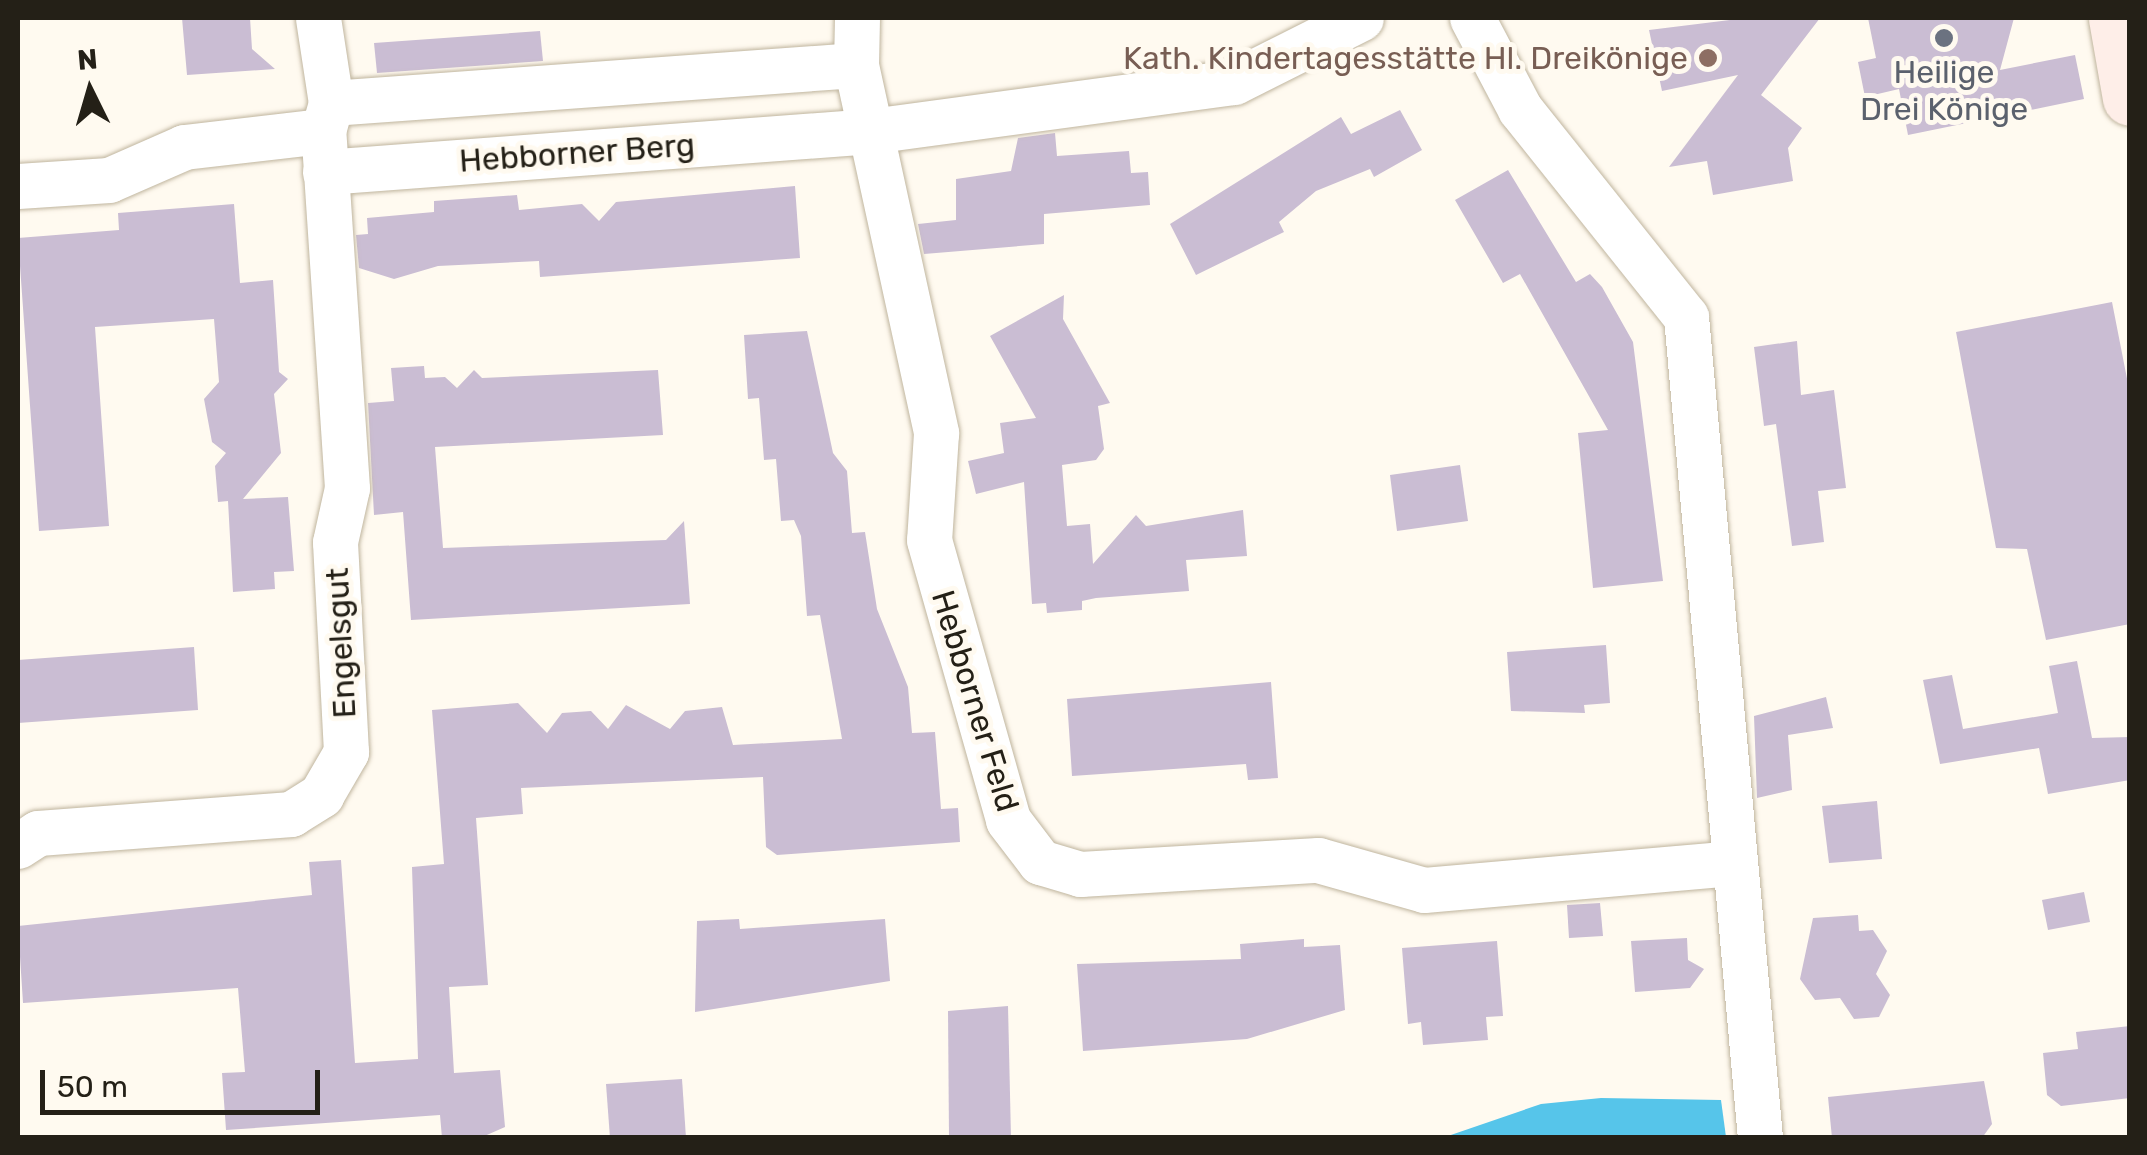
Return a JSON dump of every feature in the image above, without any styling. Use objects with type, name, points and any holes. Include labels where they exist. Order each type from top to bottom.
[{"type":"main road","points":[[2116,18],[2130,98]]},
{"type":"street","name":"Engelsgut","points":[[18,846],[38,833],[291,814],[321,795],[346,752],[335,542],[347,488],[318,18]]},
{"type":"street","name":"Hebborner Feld","points":[[857,18],[856,65],[936,433],[929,540],[1008,820],[1040,862],[1080,874],[1318,860],[1424,890],[1735,863]]},
{"type":"street","name":"Hebborner Berg","points":[[326,135],[872,131],[1234,82],[1360,18]]},
{"type":"street","points":[[1472,18],[1520,109],[1686,316],[1751,1073],[1760,1138]]},
{"type":"street","name":"Hebborner Berg","points":[[18,186],[108,180],[184,147],[326,135],[856,65]]},
{"type":"water","points":[[1601,1098],[1721,1100],[1726,1137],[1445,1137],[1541,1104]]},
{"type":"building","points":[[182,18],[250,18],[252,49],[275,69],[187,75]]},
{"type":"building","points":[[1746,18],[1820,18],[1761,95],[1802,128],[1788,148],[1793,181],[1713,195],[1707,161],[1669,167],[1738,75],[1662,91],[1649,30]]},
{"type":"building","points":[[1868,18],[2014,18],[2000,70],[2075,55],[2084,99],[1908,135],[1899,89],[1865,97],[1858,62],[1876,58]]},
{"type":"building","points":[[540,31],[543,61],[377,73],[374,43]]},
{"type":"building","points":[[1400,110],[1422,150],[1374,177],[1370,169],[1316,191],[1279,222],[1284,232],[1196,275],[1170,224],[1341,117],[1351,134]]},
{"type":"building","points":[[1055,133],[1057,156],[1129,151],[1131,173],[1148,172],[1150,205],[1044,214],[1044,244],[924,254],[918,224],[956,220],[956,179],[1011,171],[1018,138]]},
{"type":"building","points":[[1508,170],[1576,282],[1590,274],[1602,287],[1633,342],[1663,581],[1593,588],[1578,433],[1608,430],[1520,274],[1503,283],[1455,200]]},
{"type":"building","points":[[795,186],[800,258],[540,277],[539,261],[438,266],[394,279],[359,268],[356,235],[368,234],[367,218],[434,212],[434,201],[517,195],[519,210],[582,204],[599,221],[616,202]]},
{"type":"building","points":[[234,204],[240,283],[273,280],[279,372],[288,379],[274,394],[281,453],[243,499],[288,497],[294,571],[274,572],[275,589],[233,592],[228,501],[218,502],[215,466],[226,453],[212,442],[204,399],[219,382],[214,319],[95,327],[109,526],[39,531],[18,238],[119,230],[118,213]]},
{"type":"building","points":[[1064,295],[1063,319],[1110,403],[1098,406],[1104,449],[1096,460],[1062,465],[1067,526],[1090,524],[1093,564],[1136,515],[1146,526],[1243,510],[1247,556],[1186,560],[1189,591],[1096,598],[1082,601],[1082,610],[1047,613],[1046,603],[1032,604],[1024,482],[976,494],[968,461],[1004,453],[1000,423],[1036,418],[990,336]]},
{"type":"building","points":[[2112,302],[2130,394],[2130,624],[2046,640],[2027,549],[1996,548],[1956,332]]},
{"type":"building","points":[[807,331],[833,453],[847,471],[852,533],[865,532],[877,609],[908,687],[912,733],[935,732],[941,809],[958,808],[960,842],[777,855],[766,847],[763,777],[521,788],[523,814],[476,818],[488,985],[449,987],[454,1073],[500,1070],[505,1127],[480,1138],[442,1138],[440,1115],[226,1130],[222,1073],[245,1072],[238,988],[23,1003],[18,926],[312,895],[309,862],[341,860],[355,1063],[418,1059],[412,867],[444,864],[432,710],[518,703],[547,733],[562,713],[591,711],[608,729],[626,705],[670,729],[685,711],[722,707],[733,745],[842,739],[820,615],[807,616],[801,536],[794,520],[781,521],[776,459],[764,460],[759,398],[748,399],[744,335]]},
{"type":"building","points":[[1797,341],[1801,395],[1834,390],[1846,488],[1818,491],[1824,542],[1792,546],[1776,424],[1764,426],[1754,347]]},
{"type":"building","points":[[424,366],[425,378],[445,377],[457,388],[474,370],[482,378],[658,370],[663,435],[435,447],[443,548],[666,540],[684,521],[690,604],[411,620],[403,512],[374,515],[368,403],[394,401],[391,368]]},
{"type":"building","points":[[1460,465],[1468,521],[1397,531],[1390,475]]},
{"type":"building","points":[[1606,645],[1610,703],[1584,705],[1585,713],[1511,711],[1507,652]]},
{"type":"building","points":[[194,647],[198,710],[18,723],[18,660]]},
{"type":"building","points":[[2077,661],[2092,738],[2130,737],[2130,780],[2048,794],[2039,748],[1940,764],[1923,680],[1952,675],[1963,729],[2058,713],[2049,666]]},
{"type":"building","points":[[1271,682],[1278,778],[1248,780],[1246,764],[1072,776],[1067,699]]},
{"type":"building","points":[[1826,697],[1833,728],[1788,735],[1792,790],[1757,798],[1754,716]]},
{"type":"building","points":[[1877,801],[1882,859],[1829,863],[1822,806]]},
{"type":"building","points":[[2084,892],[2090,922],[2048,930],[2042,900]]},
{"type":"building","points":[[1600,903],[1603,936],[1569,938],[1567,905]]},
{"type":"building","points":[[1858,915],[1859,931],[1873,930],[1887,951],[1876,974],[1890,995],[1879,1017],[1854,1019],[1840,998],[1815,1000],[1800,979],[1813,918]]},
{"type":"building","points":[[739,919],[740,929],[885,919],[890,981],[695,1012],[697,921]]},
{"type":"building","points":[[1687,938],[1688,960],[1704,969],[1690,988],[1635,992],[1631,941]]},
{"type":"building","points":[[1304,939],[1304,947],[1340,945],[1345,1010],[1247,1039],[1083,1051],[1077,964],[1241,959],[1240,944]]},
{"type":"building","points":[[1497,941],[1503,1016],[1486,1017],[1488,1040],[1423,1045],[1421,1022],[1408,1024],[1402,948]]},
{"type":"building","points":[[1008,1006],[1011,1138],[949,1138],[948,1011]]},
{"type":"building","points":[[2130,1026],[2130,1098],[2061,1106],[2047,1095],[2043,1053],[2078,1049],[2076,1032]]},
{"type":"building","points":[[682,1079],[686,1138],[610,1138],[606,1084]]},
{"type":"building","points":[[1984,1081],[1992,1124],[1982,1138],[1832,1138],[1828,1097]]},
{"type":"place","name":"Heilige Drei Könige","points":[[1944,38]]},
{"type":"place","name":"Kath. Kindertagesstätte Hl. Dreikönige","points":[[1708,58]]}]
